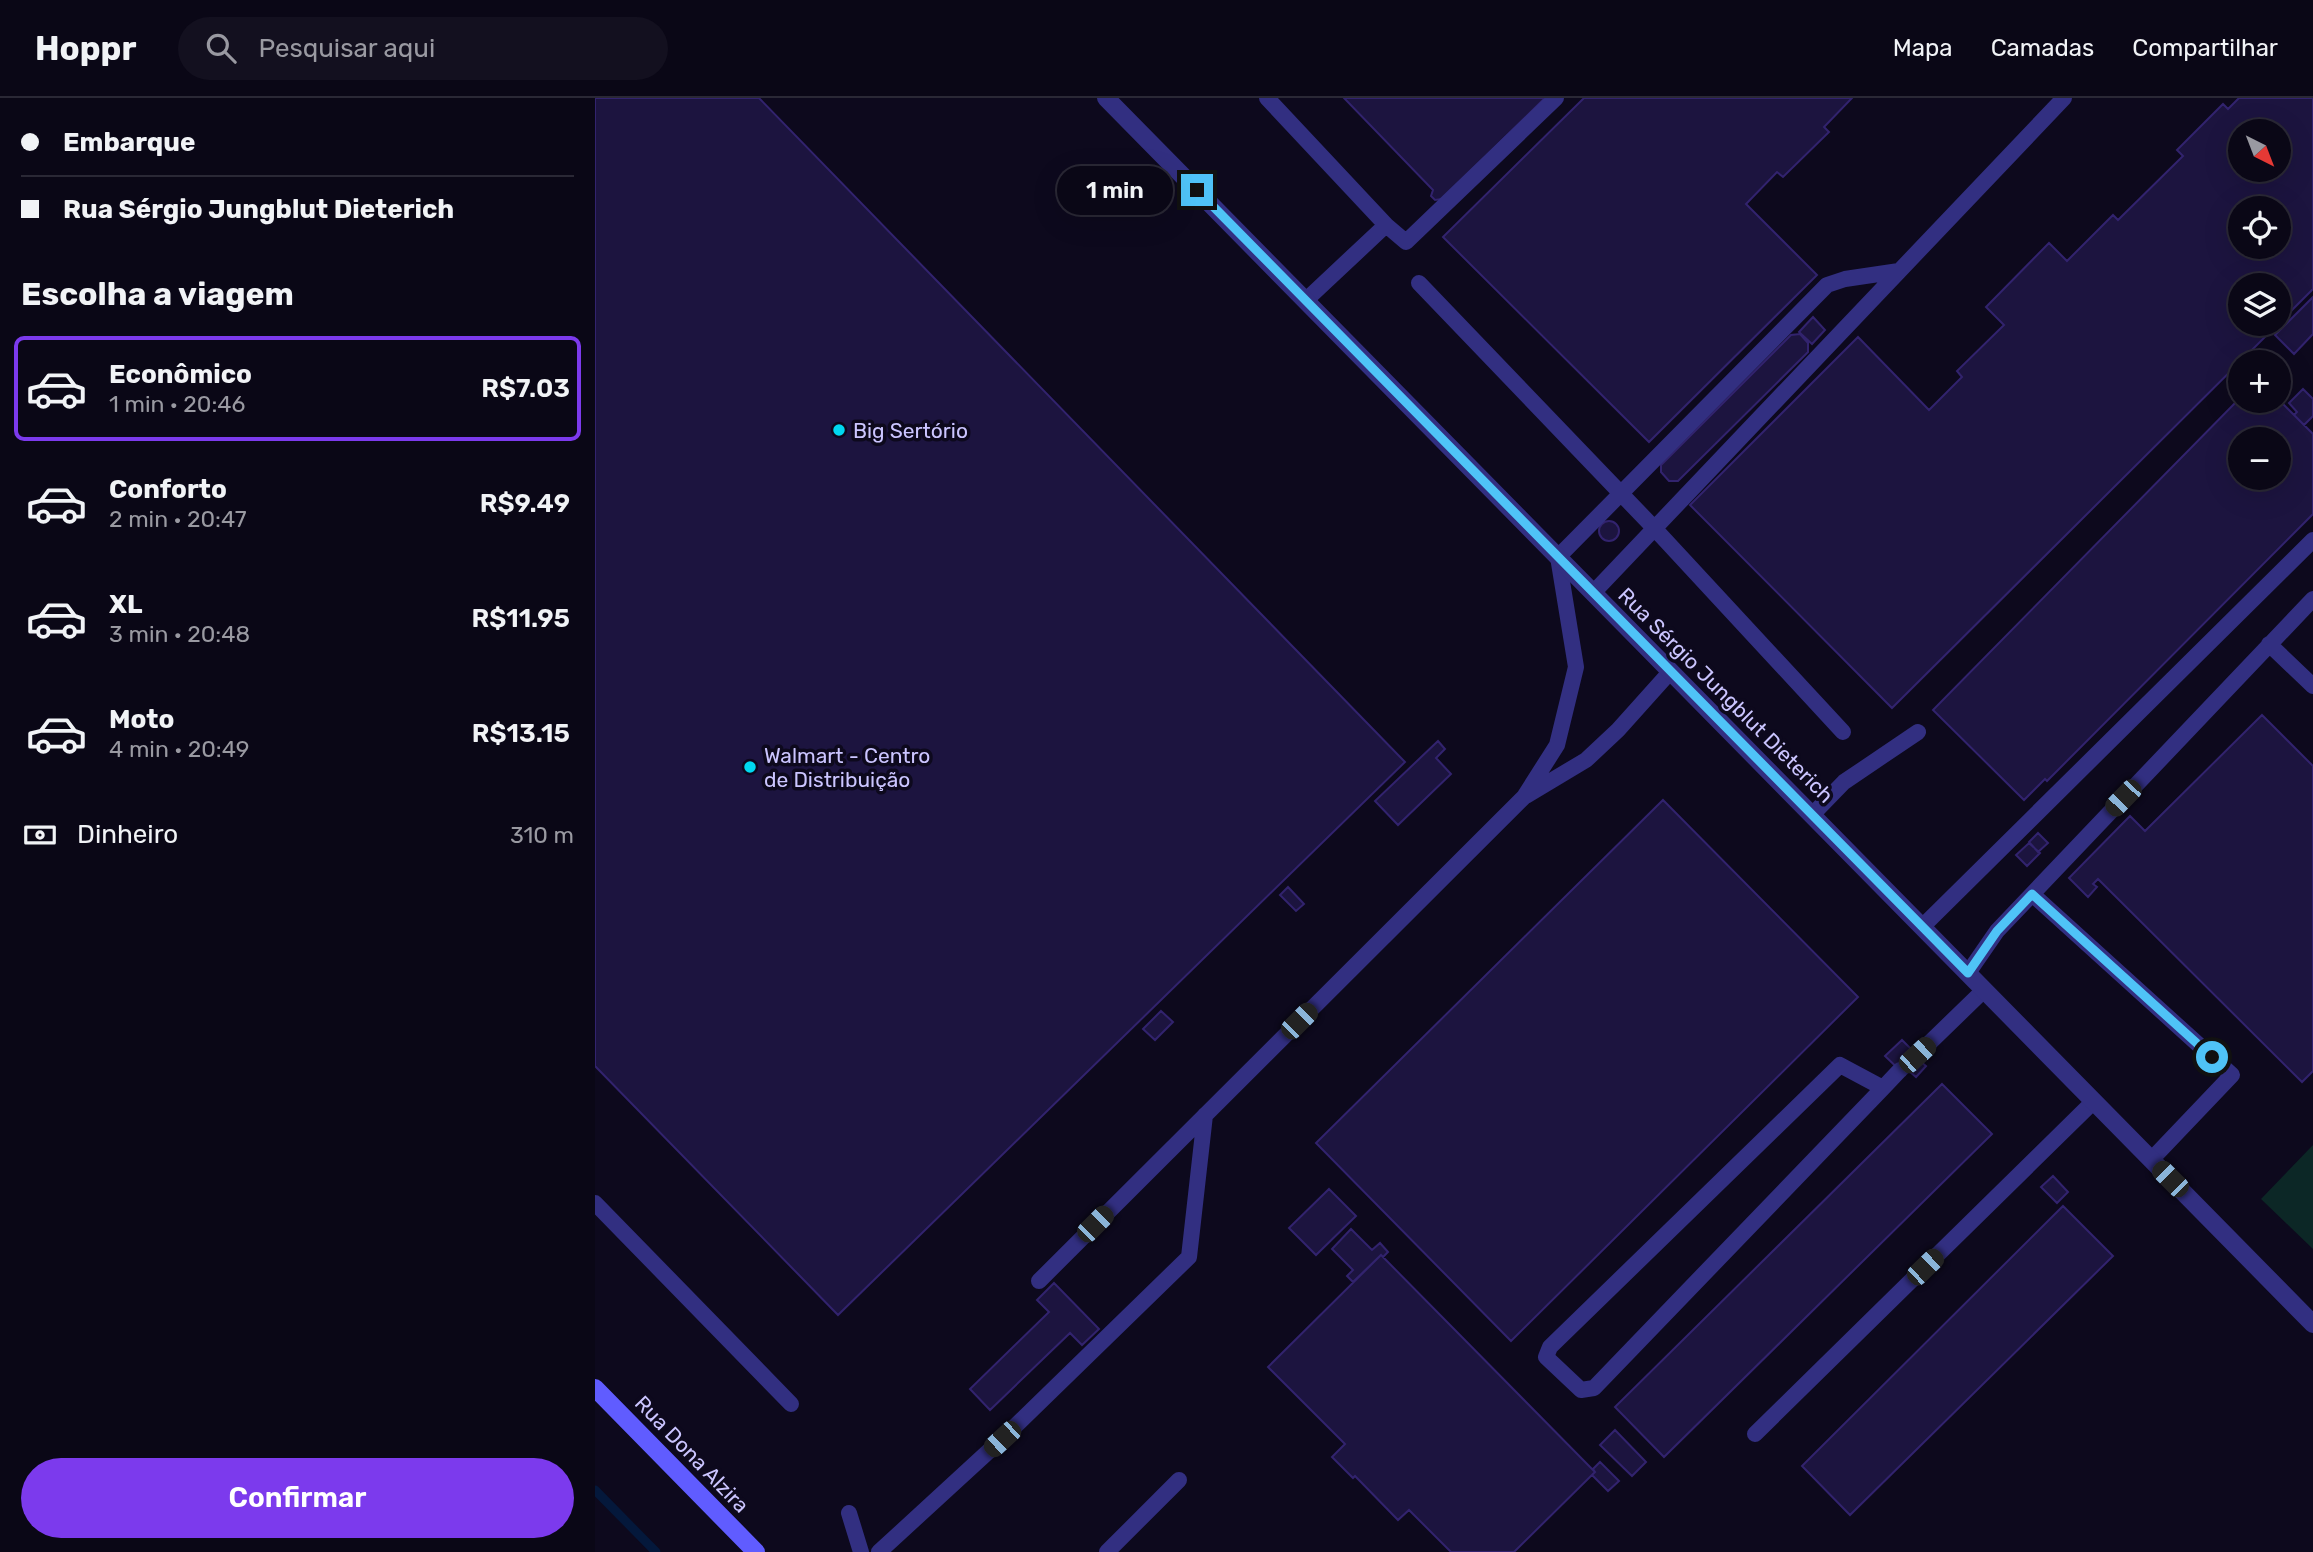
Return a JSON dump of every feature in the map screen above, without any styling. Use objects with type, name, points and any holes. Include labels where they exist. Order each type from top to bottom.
[{"type":"main road","name":"Rua Dona Alzira","points":[[595,1388],[756,1552]]},
{"type":"street","name":"Rua Sérgio Jungblut Dieterich","points":[[1106,98],[2313,1324]]},
{"type":"lane","points":[[1267,98],[1386,225],[1406,242],[1556,98]]},
{"type":"lane","points":[[1593,593],[2064,98]]},
{"type":"lane","points":[[1305,301],[1386,225]]},
{"type":"lane","points":[[1039,1281],[1524,797],[1557,745],[1576,667],[1558,557],[1827,285],[1845,279],[1899,271]]},
{"type":"lane","points":[[1419,283],[1619,494],[1655,528],[1843,732]]},
{"type":"lane","points":[[1922,927],[2313,540]]},
{"type":"lane","points":[[1968,973],[1997,931],[2313,599]]},
{"type":"lane","points":[[2269,644],[2313,686]]},
{"type":"lane","points":[[1524,797],[1586,760],[1618,730],[1670,672]]},
{"type":"lane","points":[[1812,816],[1844,782],[1918,732]]},
{"type":"lane","points":[[2032,894],[2232,1075],[2151,1160]]},
{"type":"lane","points":[[1917,1055],[1984,990]]},
{"type":"lane","points":[[1883,1088],[1840,1065],[1550,1347],[1546,1357],[1581,1391],[1594,1388],[1883,1088],[1900,1070]]},
{"type":"lane","points":[[1755,1434],[2094,1101]]},
{"type":"lane","points":[[879,1552],[1002,1439],[1189,1257],[1205,1115]]},
{"type":"lane","points":[[595,1203],[791,1404]]},
{"type":"lane","points":[[1107,1552],[1179,1479]]},
{"type":"lane","points":[[849,1513],[861,1552]]},
{"type":"green space","points":[[2313,1145],[2313,1249],[2261,1199]]},
{"type":"building","name":"Big Sertório","points":[[595,98],[759,98],[1405,762],[838,1315],[595,1066]]},
{"type":"building","points":[[1344,98],[1545,98],[1442,199],[1435,200],[1431,196],[1433,190]]},
{"type":"building","points":[[1584,98],[1852,98],[1824,127],[1829,132],[1783,177],[1777,172],[1746,204],[1817,275],[1649,442],[1443,237]]},
{"type":"building","points":[[2239,98],[2313,98],[2313,289],[2291,311],[2291,273],[2228,273],[2228,336],[2266,336],[2252,350],[2228,350],[2228,374],[1892,708],[1690,505],[1858,337],[1929,410],[1962,377],[1957,371],[2004,325],[1986,307],[2049,243],[2067,261],[2113,215],[2118,220],[2183,156],[2177,150],[2223,104],[2228,109]]},
{"type":"building","points":[[2313,297],[2313,334],[2294,354],[2276,336],[2291,336],[2291,319]]},
{"type":"building","points":[[1813,317],[1825,330],[1812,344],[1799,332]]},
{"type":"building","points":[[1800,334],[1808,343],[1808,352],[1678,481],[1669,481],[1661,472],[1661,465],[1791,335]]},
{"type":"building","points":[[2303,389],[2313,399],[2313,416],[2304,425],[2294,415],[2297,412],[2291,401]]},
{"type":"building","points":[[2228,410],[2228,413],[2291,412],[2313,434],[2313,514],[2047,781],[2045,779],[2024,800],[1933,710]]},
{"type":"building","points":[[1609,521],[1616,524],[1619,531],[1616,538],[1609,541],[1602,538],[1599,531],[1602,524]]},
{"type":"building","points":[[2262,715],[2313,766],[2313,1071],[2302,1082],[2098,879],[2093,884],[2097,887],[2088,897],[2069,878],[2130,816],[2145,831]]},
{"type":"building","points":[[1438,741],[1445,749],[1436,758],[1451,774],[1398,825],[1375,801]]},
{"type":"building","points":[[1663,800],[1858,997],[1511,1341],[1316,1143]]},
{"type":"building","points":[[2038,833],[2048,843],[2038,852],[2029,842]]},
{"type":"building","points":[[2029,843],[2040,853],[2027,866],[2016,855]]},
{"type":"building","points":[[1288,887],[1304,904],[1296,911],[1280,895]]},
{"type":"building","points":[[1161,1011],[1173,1022],[1155,1040],[1143,1029]]},
{"type":"building","points":[[1902,1040],[1926,1066],[1916,1077],[1909,1071],[1905,1075],[1885,1056]]},
{"type":"building","points":[[1942,1084],[1992,1134],[1664,1457],[1615,1407]]},
{"type":"building","points":[[2053,1176],[2068,1192],[2057,1203],[2041,1187]]},
{"type":"building","points":[[1329,1189],[1356,1216],[1316,1255],[1289,1228]]},
{"type":"building","points":[[2063,1206],[2113,1256],[1850,1515],[1802,1466]]},
{"type":"building","points":[[1351,1229],[1372,1250],[1380,1243],[1388,1252],[1383,1257],[1381,1255],[1353,1282],[1347,1276],[1353,1270],[1332,1249]]},
{"type":"building","points":[[1381,1255],[1595,1472],[1514,1552],[1451,1552],[1409,1510],[1398,1520],[1355,1476],[1353,1478],[1332,1457],[1345,1444],[1268,1367]]},
{"type":"building","points":[[1054,1283],[1099,1329],[1082,1345],[1070,1333],[990,1410],[970,1389],[1049,1312],[1037,1300]]},
{"type":"building","points":[[1615,1430],[1646,1462],[1632,1476],[1600,1445]]},
{"type":"building","points":[[1600,1462],[1619,1481],[1608,1491],[1592,1475],[1595,1472],[1593,1469]]},
{"type":"waterway","points":[[595,1490],[656,1552]]},
{"type":"place","name":"Big Sertório","points":[[839,430]]},
{"type":"place","name":"Walmart - Centro de Distribuição","points":[[750,767]]},
{"type":"route","points":[[1197,190],[1968,973],[1997,931],[2032,894],[2212,1057]]}]
